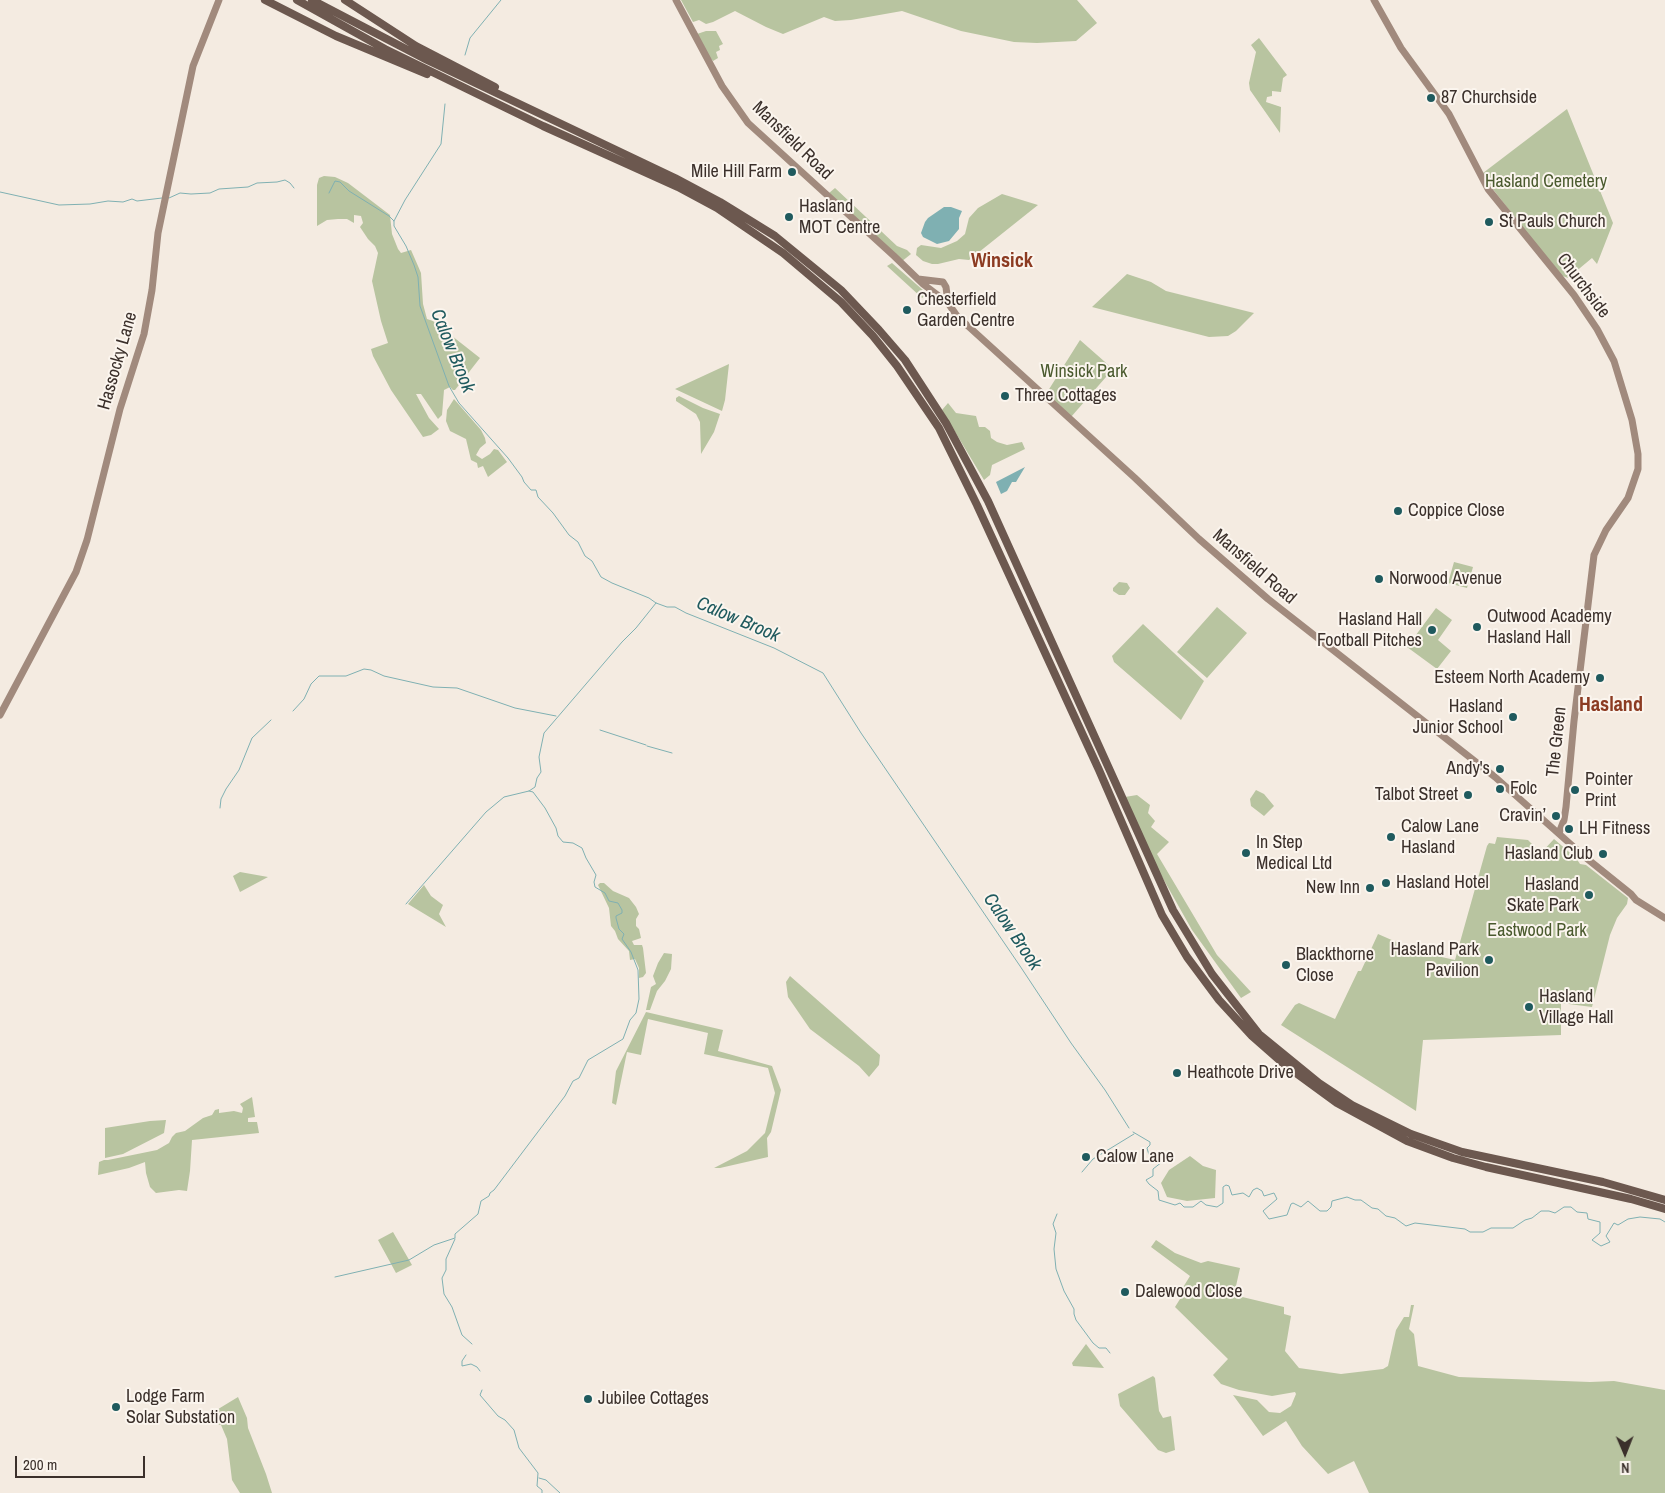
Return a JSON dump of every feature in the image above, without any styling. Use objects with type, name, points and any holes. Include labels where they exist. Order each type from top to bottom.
[{"type":"highway","points":[[265,0],[336,36],[482,95]]},
{"type":"highway","points":[[297,0],[370,41],[717,208],[783,252],[841,302],[891,358],[939,428],[977,505],[1099,770],[1162,915],[1205,983],[1252,1036],[1285,1065],[1337,1103],[1407,1141],[1453,1158],[1632,1199],[1665,1209]]},
{"type":"highway","points":[[312,0],[426,60],[675,178],[720,202],[775,236],[841,290],[905,360],[946,423],[988,501],[1173,910],[1212,974],[1260,1034],[1319,1083],[1352,1105],[1411,1134],[1462,1152],[1603,1182],[1665,1200]]},
{"type":"highway","points":[[345,0],[416,46],[514,97],[527,107]]},
{"type":"main road","name":"Hassocky Lane","points":[[0,715],[76,572],[87,540],[120,409],[144,334],[152,290],[158,233],[193,66],[218,0]]},
{"type":"main road","name":"Mansfield Road","points":[[676,0],[722,86],[748,123],[918,279],[948,303],[957,316],[1248,582],[1359,672],[1495,777],[1636,900],[1665,918]]},
{"type":"main road","name":"Churchside","points":[[1374,0],[1401,48],[1449,114],[1488,189],[1574,295],[1597,329],[1614,361],[1624,389],[1638,454]]},
{"type":"main road","points":[[918,279],[943,282],[948,303]]},
{"type":"main road","points":[[936,281],[932,285],[934,293],[942,294],[946,290]]},
{"type":"main road","name":"The Green","points":[[1559,833],[1566,807],[1574,721],[1594,555],[1606,530],[1632,491],[1638,469],[1638,454]]},
{"type":"green space","points":[[681,0],[1077,0],[1097,23],[1076,41],[1014,42],[961,31],[902,11],[851,20],[835,21],[824,17],[783,34],[735,11],[706,24],[699,20],[693,22]]},
{"type":"green space","points":[[706,31],[716,31],[723,44],[719,46],[720,50],[716,52],[718,58],[713,61],[707,54],[697,34]]},
{"type":"green space","points":[[1259,38],[1287,75],[1283,78],[1281,92],[1272,91],[1272,96],[1267,97],[1266,102],[1281,107],[1280,133],[1250,90],[1249,83],[1256,52],[1251,45]]},
{"type":"green space","name":"Hasland Cemetery","points":[[1567,109],[1613,223],[1597,264],[1592,258],[1568,278],[1560,275],[1492,188],[1483,173]]},
{"type":"green space","points":[[324,176],[335,177],[348,183],[390,215],[392,234],[398,249],[401,253],[411,250],[421,273],[423,304],[427,319],[433,321],[480,358],[455,390],[450,387],[444,390],[442,415],[438,419],[421,394],[416,394],[429,418],[439,429],[431,435],[423,437],[391,390],[373,356],[371,349],[388,343],[372,281],[378,253],[375,246],[360,227],[363,223],[361,216],[354,215],[354,223],[347,219],[338,219],[327,220],[317,226],[317,185],[319,178]]},
{"type":"green space","points":[[835,188],[897,246],[911,254],[901,262],[829,193]]},
{"type":"green space","points":[[1002,194],[1038,205],[969,260],[959,259],[932,264],[923,261],[916,255],[917,248],[921,245],[941,248],[957,241],[965,234],[969,218],[978,208]]},
{"type":"green space","points":[[892,263],[924,291],[926,295],[922,298],[887,266]]},
{"type":"green space","points":[[1127,274],[1151,282],[1166,291],[1254,313],[1236,331],[1228,336],[1209,337],[1092,307]]},
{"type":"green space","name":"Winsick Park","points":[[1080,340],[1113,369],[1071,417],[1046,394]]},
{"type":"green space","points":[[729,364],[722,411],[675,389]]},
{"type":"green space","points":[[679,396],[720,414],[714,432],[701,454],[700,422],[696,414],[676,401],[676,398]]},
{"type":"green space","points":[[454,399],[481,430],[485,438],[486,443],[476,455],[482,459],[494,449],[498,450],[507,462],[488,477],[483,466],[478,468],[477,463],[471,460],[466,439],[450,431],[446,421],[447,410]]},
{"type":"green space","points":[[948,403],[956,413],[976,416],[979,427],[985,427],[990,431],[991,438],[997,442],[1007,445],[1022,442],[1025,449],[992,465],[990,475],[984,480],[942,410]]},
{"type":"green space","points":[[1454,562],[1473,567],[1467,588],[1448,583]]},
{"type":"green space","points":[[1119,582],[1127,583],[1130,588],[1125,595],[1119,595],[1113,591],[1113,588]]},
{"type":"green space","points":[[1217,607],[1247,633],[1207,678],[1177,652]]},
{"type":"green space","name":"Hasland Hall Football Pitches","points":[[1436,608],[1452,620],[1438,640],[1451,651],[1437,669],[1407,647]]},
{"type":"green space","points":[[1143,624],[1204,681],[1181,720],[1114,662],[1112,656]]},
{"type":"green space","points":[[1256,790],[1264,794],[1274,806],[1264,816],[1251,806],[1250,799]]},
{"type":"green space","points":[[1137,795],[1150,805],[1148,813],[1155,821],[1151,827],[1169,842],[1157,854],[1217,955],[1251,992],[1241,998],[1192,930],[1152,859],[1125,797]]},
{"type":"green space","name":"Eastwood Park","points":[[1497,837],[1528,840],[1541,853],[1554,839],[1576,858],[1580,864],[1586,865],[1628,898],[1627,904],[1617,918],[1610,935],[1592,1007],[1561,1003],[1561,1035],[1423,1040],[1416,1111],[1281,1025],[1295,1005],[1299,1003],[1335,1019],[1358,971],[1361,971],[1378,934],[1419,952],[1455,960],[1487,846],[1489,843],[1495,844]]},
{"type":"green space","points":[[240,872],[268,877],[240,892],[233,876]]},
{"type":"green space","points":[[604,883],[613,891],[629,898],[636,907],[639,914],[636,919],[636,926],[639,929],[641,938],[632,941],[634,945],[642,945],[643,948],[646,973],[643,977],[639,978],[639,968],[635,959],[630,960],[629,951],[618,939],[611,926],[609,908],[598,885]]},
{"type":"green space","points":[[424,885],[431,896],[443,905],[439,914],[446,927],[408,904]]},
{"type":"green space","points":[[664,953],[672,954],[671,969],[657,991],[650,1010],[646,1010],[651,987],[656,984],[653,976]]},
{"type":"green space","points":[[790,976],[880,1055],[879,1065],[869,1077],[859,1066],[810,1029],[788,997],[786,982]]},
{"type":"green space","points":[[646,1012],[723,1030],[718,1051],[772,1066],[781,1090],[771,1132],[767,1138],[768,1157],[714,1168],[747,1151],[765,1133],[775,1093],[768,1068],[704,1054],[708,1033],[648,1019],[641,1055],[627,1052],[616,1105],[612,1103],[616,1071]]},
{"type":"green space","points":[[252,1097],[255,1117],[248,1118],[248,1122],[257,1122],[259,1133],[192,1140],[187,1191],[179,1190],[156,1193],[150,1187],[145,1162],[129,1168],[98,1175],[99,1162],[157,1150],[169,1143],[176,1133],[185,1131],[203,1118],[212,1115],[215,1110],[219,1109],[219,1113],[234,1111],[242,1113],[243,1108],[240,1104]]},
{"type":"green space","points":[[166,1120],[164,1133],[123,1154],[105,1158],[105,1128]]},
{"type":"green space","points":[[1190,1156],[1203,1166],[1216,1170],[1215,1198],[1187,1201],[1167,1197],[1161,1183],[1169,1170]]},
{"type":"green space","points":[[393,1232],[412,1265],[396,1273],[378,1240]]},
{"type":"green space","points":[[1156,1240],[1175,1253],[1201,1263],[1208,1261],[1240,1268],[1234,1295],[1284,1307],[1284,1314],[1291,1316],[1285,1351],[1299,1368],[1341,1374],[1383,1369],[1388,1366],[1396,1330],[1404,1317],[1409,1317],[1411,1305],[1414,1305],[1409,1329],[1414,1334],[1418,1366],[1459,1377],[1590,1382],[1614,1381],[1665,1390],[1665,1493],[1369,1493],[1354,1461],[1328,1474],[1302,1446],[1286,1421],[1263,1436],[1233,1395],[1257,1400],[1269,1412],[1280,1413],[1291,1406],[1296,1394],[1295,1392],[1272,1396],[1239,1390],[1221,1384],[1213,1375],[1228,1359],[1175,1307],[1186,1294],[1182,1289],[1190,1276],[1151,1247]]},
{"type":"green space","points":[[1086,1344],[1104,1368],[1073,1366],[1072,1363]]},
{"type":"green space","points":[[1153,1376],[1155,1378],[1159,1411],[1163,1418],[1171,1416],[1175,1450],[1166,1453],[1158,1450],[1120,1406],[1118,1394]]},
{"type":"green space","points":[[238,1397],[272,1493],[240,1493],[232,1480],[227,1439],[221,1425],[207,1423],[202,1415],[210,1414]]},
{"type":"water","points":[[944,207],[951,207],[962,211],[959,218],[959,229],[949,241],[937,244],[923,237],[921,233],[928,218]]},
{"type":"water","points":[[1025,467],[1016,482],[1012,482],[1007,491],[1001,494],[996,482]]},
{"type":"waterway","points":[[465,55],[470,38],[501,0]]},
{"type":"waterway","points":[[394,221],[405,200],[441,144],[445,104]]},
{"type":"waterway","name":"Calow Brook","points":[[169,198],[180,193],[210,193],[219,189],[248,187],[257,183],[285,180],[294,188]]},
{"type":"waterway","name":"Calow Brook","points":[[329,193],[335,181],[340,182],[349,191],[394,221],[394,226],[406,246],[414,265],[418,277],[420,306],[449,386],[459,403],[508,458],[524,482],[531,490],[536,490],[538,497],[553,513],[569,535],[578,542],[585,556],[592,561],[601,577],[649,598],[656,603],[667,607],[675,607],[774,648],[823,673],[861,733],[1129,1128]]},
{"type":"waterway","points":[[0,192],[59,205],[162,198]]},
{"type":"waterway","points":[[406,904],[486,812],[504,797],[529,791],[535,787],[541,772],[539,757],[544,733],[656,603]]},
{"type":"waterway","points":[[293,711],[304,699],[311,684],[319,676],[346,676],[364,669],[384,676],[433,687],[457,688],[515,708],[556,716]]},
{"type":"waterway","points":[[220,808],[221,799],[239,770],[252,738],[271,720]]},
{"type":"waterway","points":[[600,730],[646,745]]},
{"type":"waterway","points":[[647,746],[672,753]]},
{"type":"waterway","points":[[335,1277],[409,1260],[434,1245],[455,1238],[455,1234],[478,1214],[481,1201],[494,1190],[565,1096],[573,1081],[579,1078],[588,1060],[623,1039],[630,1020],[636,1013],[639,999],[638,970],[631,952],[622,939],[624,934],[619,929],[616,918],[616,916],[622,913],[622,910],[618,903],[609,901],[605,893],[595,887],[596,875],[582,848],[573,843],[563,842],[558,836],[556,828],[545,808],[533,792],[529,791]]},
{"type":"waterway","points":[[1133,1132],[1150,1142],[1147,1148],[1149,1155],[1159,1158],[1162,1162],[1153,1169],[1153,1176],[1146,1180],[1158,1191],[1159,1200],[1175,1205],[1180,1203],[1184,1207],[1193,1207],[1201,1201],[1206,1205],[1217,1207],[1223,1203],[1223,1187],[1226,1185],[1229,1186],[1232,1195],[1243,1193],[1249,1197],[1253,1190],[1257,1188],[1262,1191],[1264,1196],[1274,1193],[1277,1199],[1263,1211],[1269,1219],[1287,1215],[1293,1203],[1301,1207],[1308,1201],[1320,1211],[1327,1211],[1331,1207],[1332,1201],[1347,1197],[1361,1200],[1406,1226],[1415,1223],[1465,1229],[1470,1232],[1483,1232],[1491,1228],[1513,1228],[1541,1211],[1555,1213],[1564,1207],[1571,1207],[1577,1212],[1587,1213],[1588,1219],[1600,1222],[1600,1233],[1592,1240],[1601,1246],[1610,1242],[1606,1236],[1614,1223],[1618,1225],[1628,1219],[1640,1217],[1660,1219],[1665,1222]]},
{"type":"waterway","points":[[1082,1172],[1093,1159],[1134,1134]]},
{"type":"waterway","points":[[1057,1214],[1053,1224],[1056,1233],[1054,1249],[1056,1269],[1064,1291],[1074,1309],[1076,1320],[1093,1343],[1099,1348],[1106,1348],[1110,1353]]},
{"type":"waterway","points":[[455,1239],[446,1259],[446,1270],[442,1278],[444,1294],[452,1307],[462,1335],[472,1344]]},
{"type":"waterway","points":[[466,1355],[462,1361],[462,1366],[471,1364],[480,1371]]},
{"type":"waterway","points":[[482,1390],[480,1395],[498,1416],[505,1420],[514,1430],[519,1448],[538,1473],[537,1486],[542,1490],[542,1493]]},
{"type":"waterway","points":[[539,1478],[546,1480],[560,1493]]},
{"type":"place","name":"87 Churchside","points":[[1431,98]]},
{"type":"place","name":"Mile Hill Farm","points":[[792,172]]},
{"type":"place","name":"Hasland MOT Centre","points":[[789,217]]},
{"type":"place","name":"St Pauls Church","points":[[1489,222]]},
{"type":"place","name":"Chesterfield Garden Centre","points":[[907,310]]},
{"type":"place","name":"Three Cottages","points":[[1005,396]]},
{"type":"place","name":"Coppice Close","points":[[1398,511]]},
{"type":"place","name":"Norwood Avenue","points":[[1379,579]]},
{"type":"place","name":"Outwood Academy Hasland Hall","points":[[1477,627]]},
{"type":"place","name":"Hasland Hall Football Pitches","points":[[1432,630]]},
{"type":"place","name":"Esteem North Academy","points":[[1600,678]]},
{"type":"place","name":"Hasland Junior School","points":[[1513,717]]},
{"type":"place","name":"Andy's","points":[[1500,769]]},
{"type":"place","name":"Folc","points":[[1500,789]]},
{"type":"place","name":"Pointer Print","points":[[1575,790]]},
{"type":"place","name":"Talbot Street","points":[[1468,795]]},
{"type":"place","name":"Cravin’","points":[[1556,816]]},
{"type":"place","name":"LH Fitness","points":[[1569,829]]},
{"type":"place","name":"Calow Lane Hasland","points":[[1391,837]]},
{"type":"place","name":"In Step Medical Ltd","points":[[1246,853]]},
{"type":"place","name":"Hasland Club","points":[[1603,854]]},
{"type":"place","name":"Hasland Hotel","points":[[1386,883]]},
{"type":"place","name":"New Inn","points":[[1370,888]]},
{"type":"place","name":"Hasland Skate Park","points":[[1589,895]]},
{"type":"place","name":"Hasland Park Pavilion","points":[[1489,960]]},
{"type":"place","name":"Blackthorne Close","points":[[1286,965]]},
{"type":"place","name":"Hasland Village Hall","points":[[1529,1007]]},
{"type":"place","name":"Heathcote Drive","points":[[1177,1073]]},
{"type":"place","name":"Calow Lane","points":[[1086,1157]]},
{"type":"place","name":"Dalewood Close","points":[[1125,1292]]},
{"type":"place","name":"Jubilee Cottages","points":[[588,1399]]},
{"type":"place","name":"Lodge Farm Solar Substation","points":[[116,1407]]},
{"type":"district","name":"Winsick","points":[[1002,262]]},
{"type":"district","name":"Hasland","points":[[1611,706]]}]
